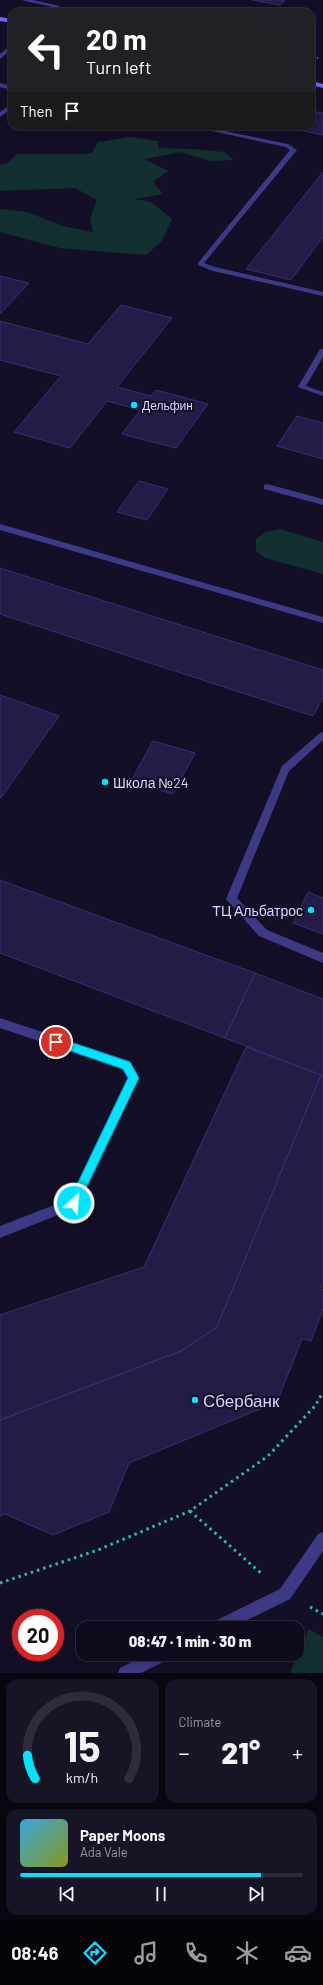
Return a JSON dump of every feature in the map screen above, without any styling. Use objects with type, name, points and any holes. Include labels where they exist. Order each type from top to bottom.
[{"type":"lane","points":[[24,0],[57,6]]},
{"type":"lane","points":[[55,8],[61,0]]},
{"type":"lane","points":[[0,57],[8,50]]},
{"type":"lane","points":[[0,115],[8,108]]},
{"type":"lane","points":[[210,130],[288,146],[294,150],[200,264],[213,269],[323,294]]},
{"type":"lane","points":[[323,351],[302,387],[323,394]]},
{"type":"lane","points":[[267,487],[323,502]]},
{"type":"lane","points":[[0,527],[323,620]]},
{"type":"lane","points":[[323,735],[286,769],[231,899],[262,933],[323,958]]},
{"type":"lane","points":[[0,1023],[126,1066],[133,1078],[74,1203],[0,1232]]},
{"type":"lane","points":[[230,1621],[285,1594],[323,1540]]},
{"type":"lane","points":[[125,1673],[150,1661]]},
{"type":"path","points":[[0,1583],[98,1550],[190,1510],[268,1456],[315,1406],[323,1392]]},
{"type":"path","points":[[190,1510],[285,1594],[323,1614]]},
{"type":"green space","points":[[130,137],[158,141],[158,148],[224,152],[234,160],[211,161],[180,152],[145,159],[168,171],[153,182],[163,194],[135,199],[151,202],[172,219],[161,242],[146,255],[60,248],[0,232],[0,209],[27,212],[63,226],[93,232],[90,219],[97,200],[75,188],[0,191],[0,165],[8,163],[17,154],[92,153],[98,142]]},
{"type":"green space","points":[[280,529],[323,542],[323,574],[265,558],[256,551],[256,539],[265,532]]},
{"type":"green space","points":[[308,1629],[323,1637],[323,1673],[290,1673],[295,1661],[304,1661],[304,1639]]},
{"type":"building","points":[[252,0],[285,0],[280,5]]},
{"type":"building","points":[[315,112],[323,113],[323,135],[299,130],[315,130]]},
{"type":"building","points":[[323,172],[323,237],[291,280],[246,269]]},
{"type":"building","points":[[0,276],[29,283],[0,314]]},
{"type":"building","points":[[121,305],[172,318],[117,387],[151,396],[156,390],[208,404],[176,448],[122,434],[140,410],[107,401],[70,448],[14,432],[61,376],[0,360],[0,321],[88,344]]},
{"type":"building","points":[[297,416],[323,423],[323,459],[277,446]]},
{"type":"building","points":[[139,481],[168,489],[147,520],[117,512]]},
{"type":"building","points":[[0,568],[323,670],[323,697],[313,716],[0,614]]},
{"type":"building","points":[[0,695],[59,716],[1,798],[0,797]]},
{"type":"building","points":[[153,741],[195,753],[173,794],[131,781]]},
{"type":"building","points":[[0,880],[255,973],[225,1038],[0,953]]},
{"type":"building","name":"ТЦ Альбатрос","points":[[308,892],[323,898],[323,934],[293,923]]},
{"type":"building","points":[[255,973],[323,999],[323,1283],[321,1289],[323,1290],[323,1309],[311,1341],[302,1339],[277,1402],[129,1463],[109,1512],[53,1535],[5,1514],[0,1516],[0,1420],[181,1351],[217,1327],[321,1075],[225,1038]]},
{"type":"building","points":[[246,1047],[321,1075],[217,1327],[181,1351],[0,1420],[0,1315],[144,1267]]},
{"type":"place","name":"Дельфин","points":[[134,405]]},
{"type":"place","name":"Школа №24","points":[[105,782]]},
{"type":"place","name":"ТЦ Альбатрос","points":[[311,910]]},
{"type":"place","name":"Сбербанк","points":[[195,1400]]},
{"type":"route","points":[[56,1042],[126,1066],[133,1078],[74,1203]]}]
